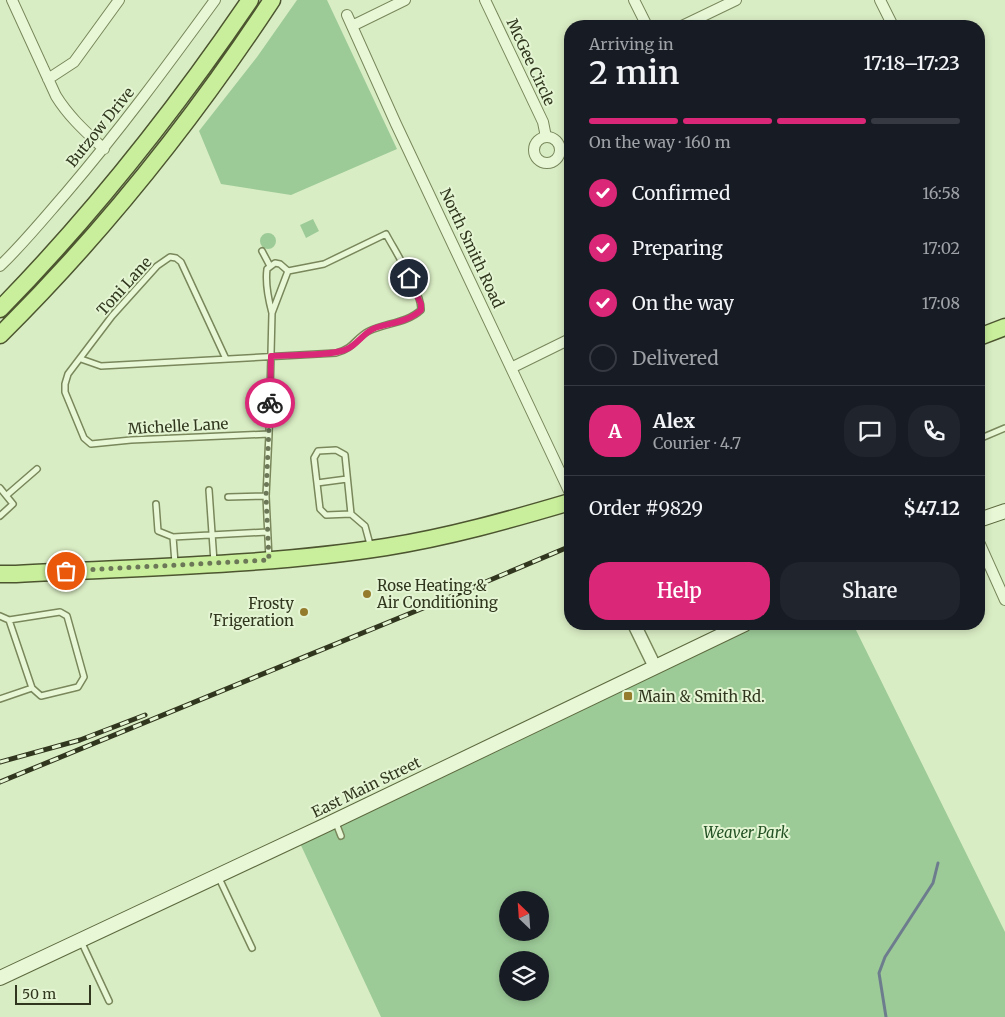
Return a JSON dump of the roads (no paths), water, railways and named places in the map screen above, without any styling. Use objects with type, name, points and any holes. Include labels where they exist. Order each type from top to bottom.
[{"type":"main road","points":[[0,309],[60,245],[116,180],[170,113],[250,0]]},
{"type":"main road","points":[[0,335],[70,262],[163,152],[220,76],[272,0]]},
{"type":"main road","points":[[985,335],[1005,327]]},
{"type":"main road","points":[[0,574],[269,560],[371,548],[440,537],[564,504]]},
{"type":"main road","points":[[985,518],[1005,511]]},
{"type":"main road","name":"East Main Street","points":[[0,978],[732,630]]},
{"type":"street","points":[[12,0],[48,79],[65,111],[78,126],[104,149]]},
{"type":"street","points":[[48,79],[74,62],[118,0]]},
{"type":"street","name":"Butzow Drive","points":[[0,266],[104,149],[215,0]]},
{"type":"street","points":[[352,26],[405,0]]},
{"type":"street","name":"McGee Circle","points":[[485,0],[543,122],[546,137]]},
{"type":"street","points":[[634,0],[644,20]]},
{"type":"street","points":[[694,20],[736,0]]},
{"type":"street","points":[[880,0],[890,20]]},
{"type":"street","name":"North Smith Road","points":[[347,16],[564,480]]},
{"type":"street","points":[[511,368],[564,342]]},
{"type":"street","points":[[985,555],[1005,600]]},
{"type":"street","points":[[637,630],[655,666]]},
{"type":"lane","points":[[80,360],[101,366],[336,353],[347,350],[366,333],[375,328],[396,323],[421,310],[417,293],[386,234],[324,264],[288,271]]},
{"type":"lane","points":[[262,251],[270,266]]},
{"type":"lane","name":"Toni Lane","points":[[89,442],[84,438],[65,392],[68,374],[112,316],[157,266],[170,257],[176,258],[181,262],[226,359]]},
{"type":"lane","points":[[269,560],[266,496],[272,314],[267,295],[266,277],[267,269],[275,263],[280,264],[288,271]]},
{"type":"lane","points":[[272,314],[288,271]]},
{"type":"lane","points":[[985,436],[1005,428]]},
{"type":"lane","name":"Michelle Lane","points":[[89,442],[92,444],[130,440],[269,434]]},
{"type":"lane","points":[[351,514],[326,515],[320,508],[314,458],[318,451],[336,450],[345,455],[351,514],[365,526],[371,548]]},
{"type":"lane","points":[[7,495],[37,468]]},
{"type":"lane","points":[[317,483],[347,479]]},
{"type":"lane","points":[[0,488],[13,504],[0,516]]},
{"type":"lane","points":[[210,490],[214,563]]},
{"type":"lane","points":[[228,497],[266,496]]},
{"type":"lane","points":[[156,504],[158,531],[173,537],[267,532]]},
{"type":"lane","points":[[173,537],[176,566]]},
{"type":"lane","points":[[0,616],[9,620],[60,612],[68,616],[84,677],[78,687],[41,696],[32,688],[9,620]]},
{"type":"lane","points":[[0,699],[32,688]]},
{"type":"lane","points":[[335,820],[341,836]]},
{"type":"lane","points":[[218,876],[252,948]]},
{"type":"lane","points":[[80,940],[109,1001]]},
{"type":"waterway","points":[[886,1017],[879,973],[885,957],[933,883],[938,863]]},
{"type":"railway","points":[[0,782],[564,549]]},
{"type":"railway","points":[[0,762],[80,740],[145,715]]},
{"type":"place","name":"Rose Heating & Air Conditioning","points":[[367,594]]},
{"type":"place","name":"Frosty 'Frigeration","points":[[304,612]]},
{"type":"place","name":"Main & Smith Rd.","points":[[628,696]]},
{"type":"park label","name":"Weaver Park","points":[[746,832]]}]
